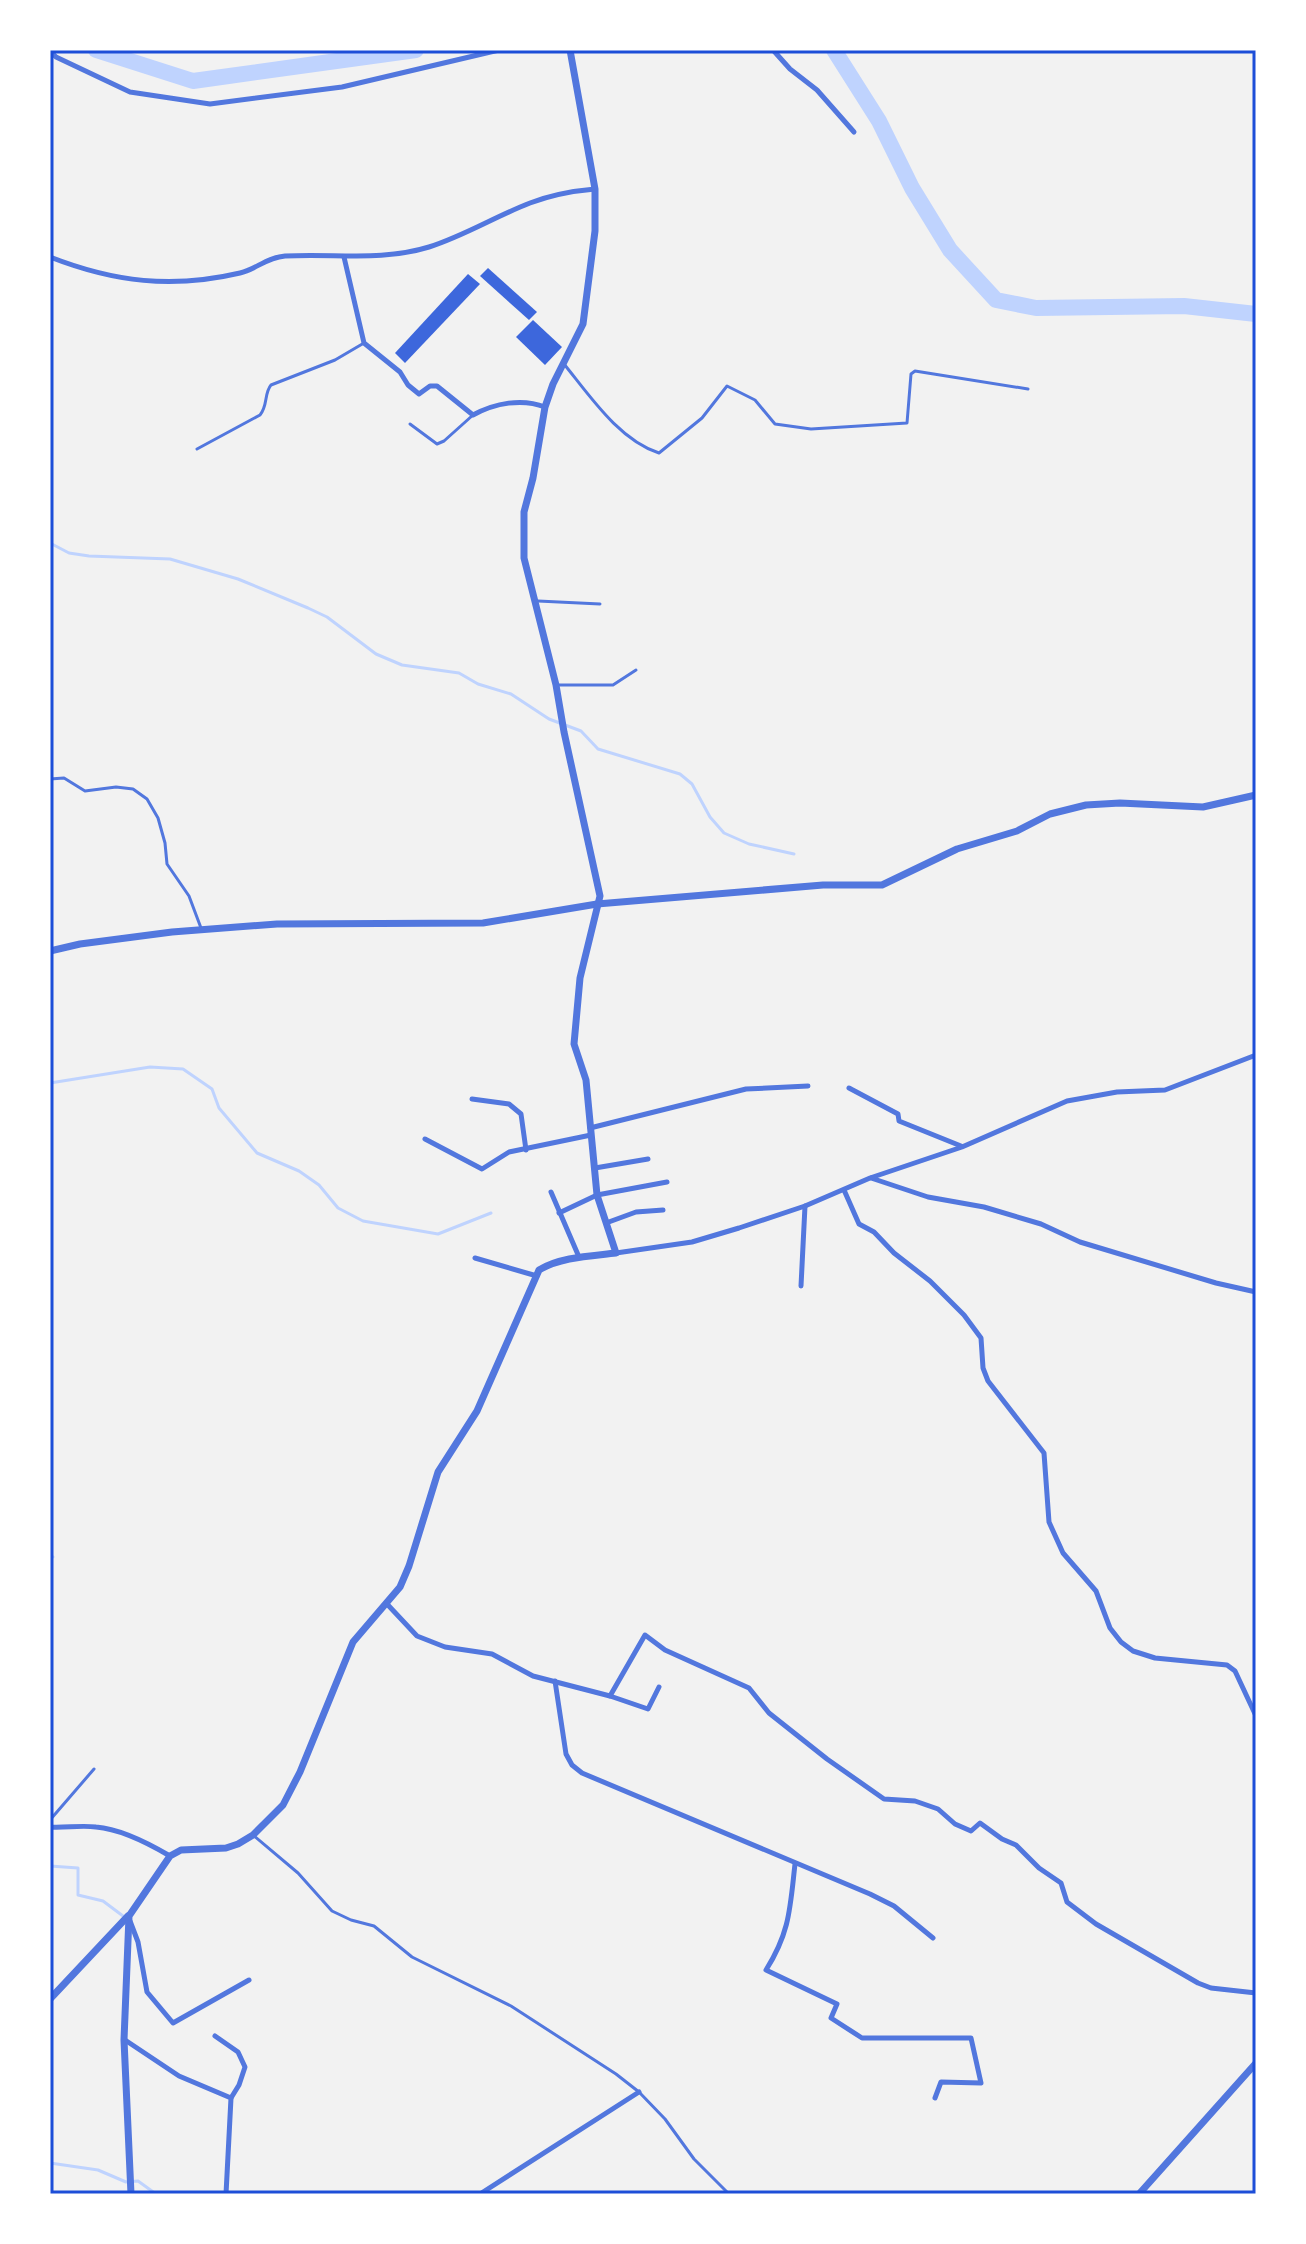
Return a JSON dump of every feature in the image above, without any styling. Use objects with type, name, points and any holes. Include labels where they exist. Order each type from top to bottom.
[{"type":"street","points":[[50,51],[56,57],[130,92],[210,104],[342,87],[499,50]]},
{"type":"street","points":[[570,50],[595,189],[594,243],[583,324],[545,407],[524,512],[524,558],[556,685],[600,896],[580,978],[574,1044],[586,1080],[597,1195],[616,1253]]},
{"type":"street","points":[[773,50],[790,69],[817,90],[854,132]]},
{"type":"street","points":[[50,257],[88,272],[146,283],[182,282],[245,272],[269,258],[398,256],[433,246],[532,202],[567,192],[595,189]]},
{"type":"street","points":[[344,256],[364,343],[400,372],[408,385],[419,394],[430,386],[437,386],[473,415],[505,403],[536,403],[545,407]]},
{"type":"street","points":[[50,951],[172,932],[277,924],[483,923],[597,904],[823,885],[882,885],[957,849],[1017,831],[1050,814],[1086,805],[1120,803],[1203,807],[1256,795]]},
{"type":"street","points":[[50,1999],[129,1916],[170,1856],[189,1849],[226,1848],[253,1835],[283,1805],[300,1772],[353,1642],[400,1587],[438,1472],[477,1411],[539,1270],[547,1265],[579,1258],[692,1242],[805,1206],[870,1178],[962,1147],[1067,1101],[1117,1092],[1165,1090],[1256,1055]]},
{"type":"street","points":[[425,1139],[482,1169],[509,1152],[526,1150],[746,1089],[808,1086]]},
{"type":"street","points":[[849,1088],[898,1114],[899,1121],[962,1147]]},
{"type":"street","points":[[472,1099],[509,1104],[521,1114],[526,1150]]},
{"type":"street","points":[[595,1168],[648,1159]]},
{"type":"street","points":[[870,1178],[928,1197],[984,1207],[1041,1224],[1080,1242],[1256,1292]]},
{"type":"street","points":[[559,1213],[597,1195],[667,1182]]},
{"type":"street","points":[[844,1190],[859,1224],[874,1232],[894,1253],[930,1281],[964,1315],[981,1338],[983,1368],[988,1381],[1044,1453],[1049,1522],[1058,1543],[1096,1591],[1110,1628],[1133,1651],[1155,1658],[1227,1665],[1235,1671],[1256,1716]]},
{"type":"street","points":[[551,1192],[579,1258]]},
{"type":"street","points":[[801,1286],[805,1206]]},
{"type":"street","points":[[606,1224],[636,1212],[663,1210]]},
{"type":"street","points":[[475,1258],[537,1276]]},
{"type":"street","points":[[387,1604],[417,1636],[445,1647],[492,1654],[533,1676],[648,1709],[659,1687]]},
{"type":"street","points":[[610,1696],[645,1635],[665,1650],[749,1688],[769,1713],[884,1799],[915,1801],[938,1809],[955,1824],[971,1831],[980,1823],[1016,1845],[1039,1868],[1061,1883],[1067,1902],[1135,1948],[1211,1988],[1256,1993]]},
{"type":"street","points":[[555,1681],[566,1754],[572,1765],[582,1773],[894,1906],[933,1938]]},
{"type":"street","points":[[50,1827],[110,1830],[170,1856]]},
{"type":"street","points":[[795,1864],[787,1926],[781,1946],[766,1970],[837,2004],[831,2018],[862,2038],[971,2038],[981,2083],[941,2082],[935,2098]]},
{"type":"street","points":[[129,1916],[138,1942],[147,1992],[173,2023],[249,1980]]},
{"type":"street","points":[[129,1916],[124,2040],[131,2194]]},
{"type":"street","points":[[215,2036],[238,2052],[245,2067],[231,2098],[226,2194]]},
{"type":"street","points":[[124,2040],[179,2076],[231,2098]]},
{"type":"street","points":[[1139,2194],[1256,2063]]},
{"type":"street","points":[[482,2193],[639,2092]]},
{"type":"lane","points":[[197,449],[260,415],[266,408],[271,385],[335,360],[364,343]]},
{"type":"lane","points":[[564,364],[612,420],[641,444],[659,453],[702,418],[727,386],[755,400],[775,424],[811,429],[907,423],[911,374],[917,370],[1028,389]]},
{"type":"lane","points":[[410,424],[437,444],[473,415]]},
{"type":"lane","points":[[534,601],[600,604]]},
{"type":"lane","points":[[556,685],[613,685],[636,670]]},
{"type":"lane","points":[[50,779],[64,778],[85,791],[116,787],[133,789],[147,799],[158,818],[167,864],[196,908],[202,931]]},
{"type":"lane","points":[[50,1820],[94,1769]]},
{"type":"lane","points":[[253,1835],[298,1873],[332,1911],[374,1926],[412,1957],[511,2006],[616,2074],[639,2092],[681,2139],[705,2172],[729,2194]]},
{"type":"building","points":[[488,268],[537,312],[529,320],[480,276]]},
{"type":"building","points":[[468,274],[480,284],[405,363],[395,353]]},
{"type":"building","points":[[533,320],[562,347],[545,365],[516,337]]},
{"type":"waterway","points":[[96,50],[193,81],[416,50]]},
{"type":"waterway","points":[[834,50],[879,121],[912,188],[950,250],[996,300],[1036,308],[1184,306],[1256,314]]},
{"type":"waterway","points":[[50,543],[69,553],[89,556],[170,559],[238,579],[308,608],[327,617],[376,654],[402,665],[459,673],[478,684],[511,694],[549,719],[581,731],[598,749],[680,774],[692,784],[710,817],[724,833],[749,844],[794,854]]},
{"type":"waterway","points":[[50,1083],[150,1067],[183,1069],[212,1089],[219,1108],[257,1153],[299,1171],[319,1185],[338,1208],[363,1221],[438,1234],[491,1213]]},
{"type":"waterway","points":[[50,1866],[78,1868],[78,1895],[103,1901],[123,1916]]},
{"type":"waterway","points":[[50,2163],[98,2170],[126,2182],[138,2181],[156,2194]]}]
